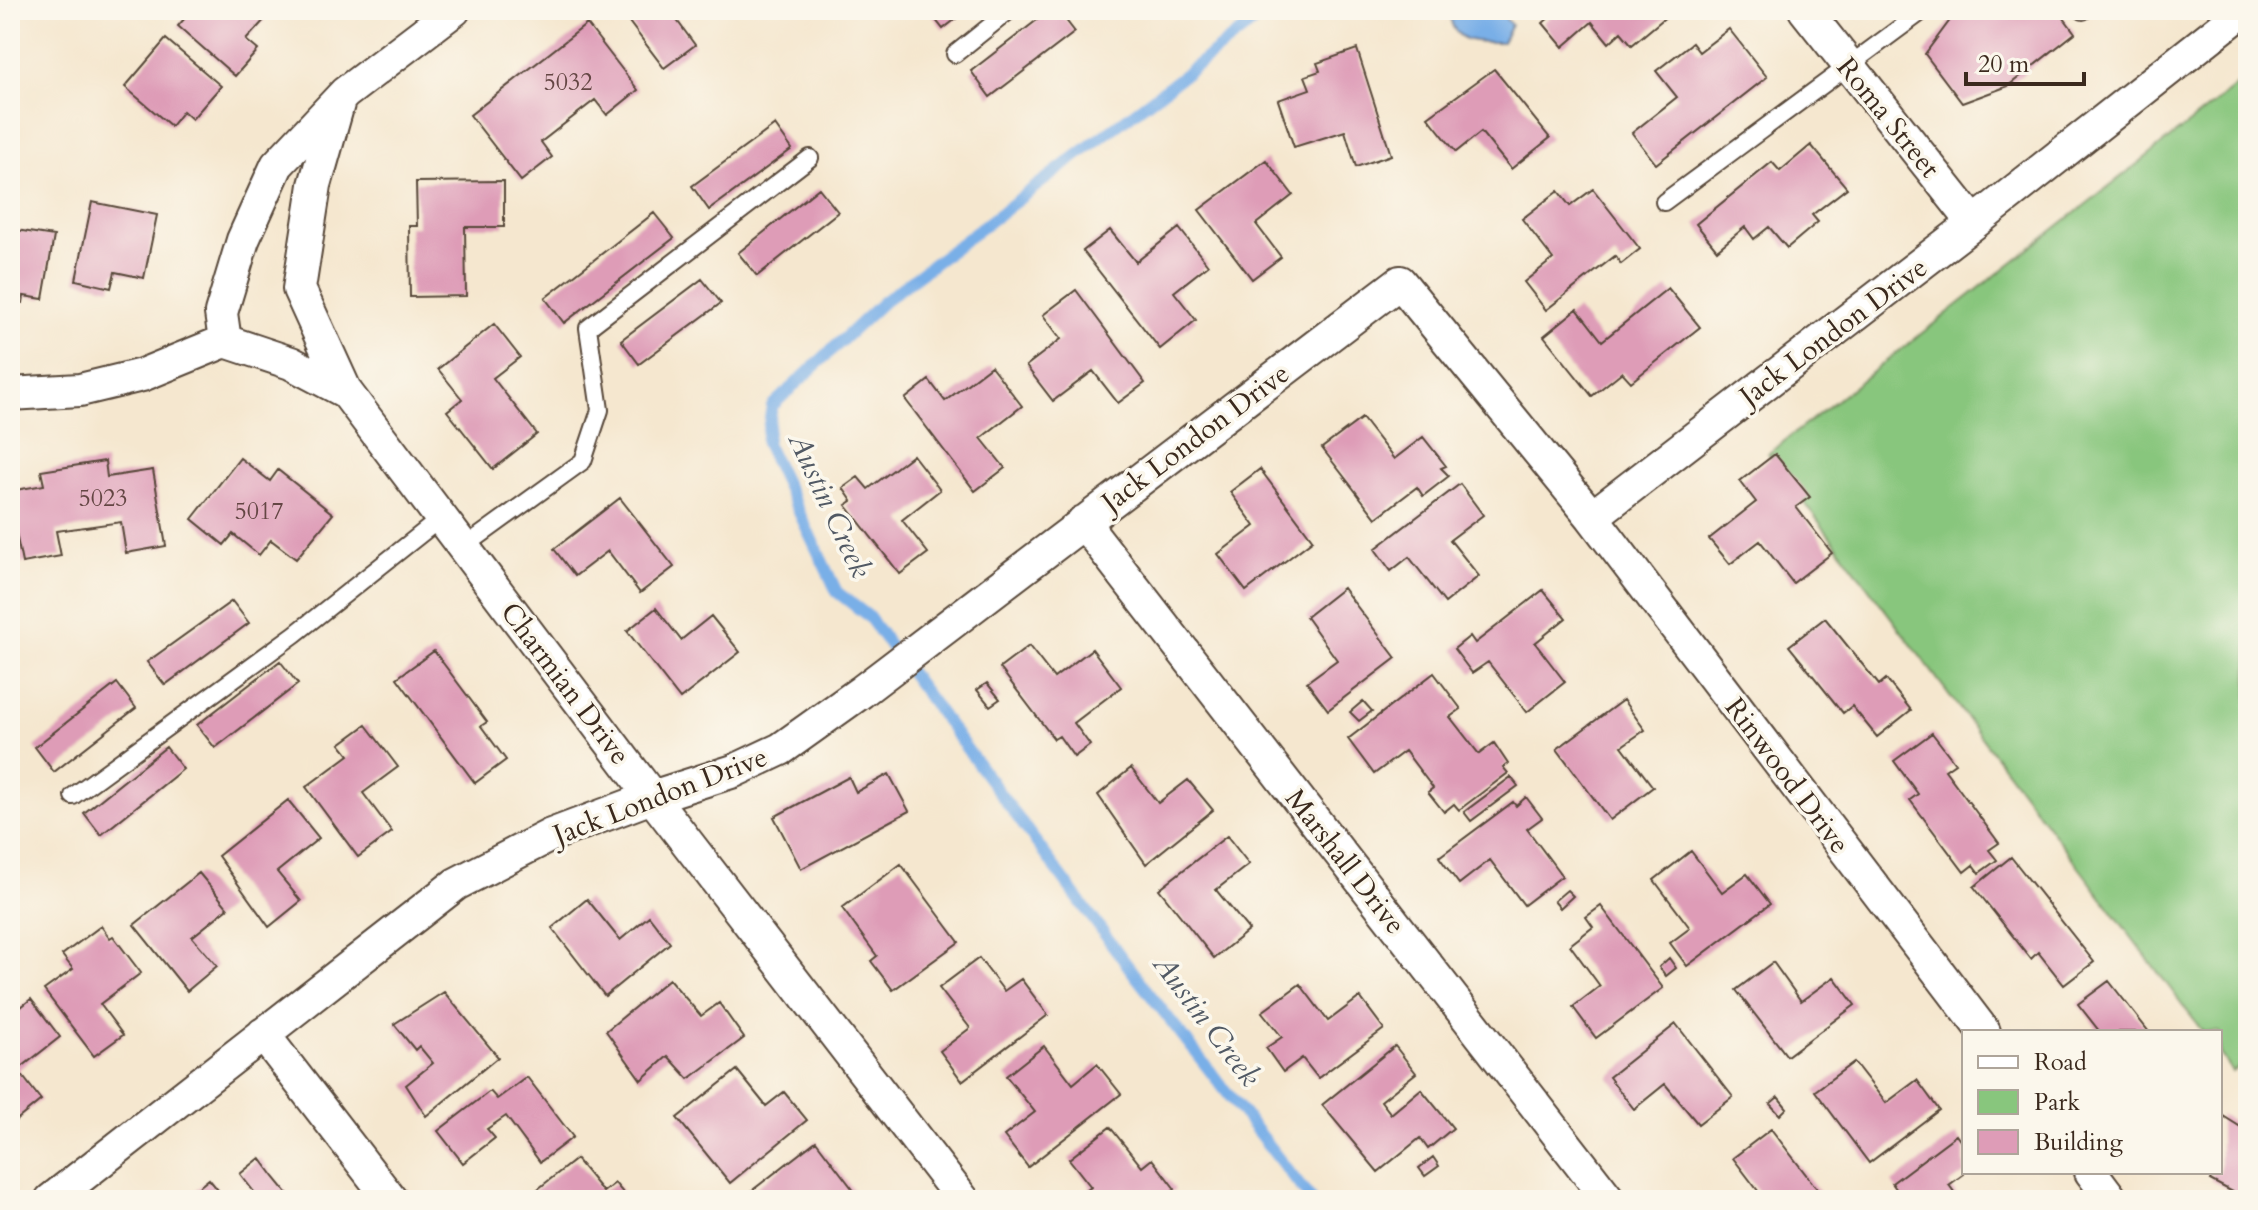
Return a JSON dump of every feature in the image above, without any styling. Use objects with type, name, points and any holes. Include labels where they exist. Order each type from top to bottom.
[{"type":"street","points":[[10,394],[80,390],[142,375],[225,341],[221,313],[243,240],[277,165],[340,97],[454,10]]},
{"type":"street","name":"Roma Street","points":[[1805,10],[1974,223]]},
{"type":"street","name":"Jack London Drive","points":[[51,1200],[456,884],[551,835],[652,797],[734,771],[781,749],[1400,282],[1592,517],[1974,223],[2244,10]]},
{"type":"street","name":"Charmian Drive","points":[[340,97],[315,185],[299,289],[346,392],[652,797],[963,1200]]},
{"type":"street","name":"Charmian Drive","points":[[225,341],[291,363],[346,392]]},
{"type":"street","name":"Rinwood Drive","points":[[1592,517],[1982,1030]]},
{"type":"street","name":"Marshall Drive","points":[[1083,522],[1609,1200]]},
{"type":"street","points":[[263,1034],[391,1200]]},
{"type":"street","points":[[2092,1174],[2112,1200]]},
{"type":"lane","points":[[955,54],[1010,10]]},
{"type":"lane","points":[[1664,202],[1924,10]]},
{"type":"lane","points":[[464,547],[583,461],[600,410],[588,328],[810,158]]},
{"type":"lane","points":[[73,796],[295,634],[441,518]]},
{"type":"green space","points":[[2248,77],[2248,1060],[2233,1072],[2222,1057],[2222,1030],[2201,1030],[1768,454]]},
{"type":"water","points":[[1464,10],[1499,10],[1511,25],[1502,42],[1462,37],[1452,25],[1450,16]]},
{"type":"building","points":[[192,10],[257,10],[266,18],[246,40],[258,50],[235,76],[178,26]]},
{"type":"building","points":[[620,10],[679,10],[673,15],[695,45],[664,68]]},
{"type":"building","points":[[928,10],[967,10],[943,29]]},
{"type":"building","points":[[1050,10],[1058,10],[1075,32],[990,97],[971,71]]},
{"type":"building","points":[[1558,10],[1674,10],[1632,45],[1621,32],[1609,43],[1592,22],[1563,47],[1543,23]]},
{"type":"building","points":[[1964,10],[2058,10],[2075,33],[2008,86],[1962,103],[1925,54],[1951,19]]},
{"type":"building","points":[[587,24],[638,90],[607,115],[595,100],[541,142],[552,157],[521,181],[470,115]]},
{"type":"building","points":[[1729,29],[1767,77],[1656,164],[1632,133],[1677,97],[1656,71],[1692,43],[1699,52]]},
{"type":"building","points":[[166,39],[221,86],[192,119],[183,111],[171,126],[125,87]]},
{"type":"building","points":[[1357,49],[1391,155],[1356,167],[1345,131],[1294,147],[1278,100],[1310,89],[1305,76],[1320,71],[1317,63]]},
{"type":"building","points":[[1494,69],[1550,138],[1511,169],[1481,132],[1456,152],[1428,117]]},
{"type":"building","points":[[775,125],[792,149],[709,210],[692,186]]},
{"type":"building","points":[[1811,145],[1847,188],[1812,215],[1818,222],[1787,248],[1769,227],[1754,239],[1745,227],[1717,250],[1696,224],[1772,162],[1780,171]]},
{"type":"building","points":[[1266,160],[1293,195],[1256,224],[1281,257],[1252,279],[1199,210]]},
{"type":"building","points":[[504,181],[504,227],[465,227],[466,296],[410,297],[409,226],[417,226],[416,182]]},
{"type":"building","points":[[819,188],[838,212],[757,276],[738,253]]},
{"type":"building","points":[[1593,189],[1640,249],[1621,264],[1615,256],[1546,310],[1524,282],[1553,259],[1522,219],[1558,191],[1570,206]]},
{"type":"building","points":[[92,202],[157,215],[144,278],[115,272],[111,288],[76,280]]},
{"type":"building","points":[[654,213],[674,238],[564,323],[545,298]]},
{"type":"building","points":[[1179,228],[1208,265],[1174,292],[1196,320],[1160,349],[1083,251],[1110,230],[1136,262]]},
{"type":"building","points":[[10,229],[54,236],[43,299],[24,296],[23,303],[10,301]]},
{"type":"building","points":[[702,279],[721,303],[639,364],[621,340]]},
{"type":"building","points":[[1668,288],[1700,327],[1631,382],[1622,372],[1592,396],[1544,336],[1577,309],[1602,341]]},
{"type":"building","points":[[1076,290],[1145,383],[1118,403],[1093,371],[1053,401],[1026,366],[1061,339],[1043,315]]},
{"type":"building","points":[[494,324],[520,357],[493,378],[537,434],[493,469],[447,411],[462,399],[438,369]]},
{"type":"building","points":[[991,366],[1022,406],[981,438],[1005,468],[975,491],[905,399],[929,380],[945,401]]},
{"type":"building","points":[[1362,418],[1394,459],[1423,437],[1446,466],[1441,468],[1449,476],[1423,496],[1417,487],[1376,518],[1322,448]]},
{"type":"building","points":[[1775,454],[1810,497],[1796,507],[1832,553],[1793,583],[1760,541],[1730,564],[1709,539],[1756,502],[1740,481]]},
{"type":"building","points":[[913,455],[940,490],[902,520],[928,553],[900,574],[846,505],[852,501],[843,488],[858,477],[868,489]]},
{"type":"building","points":[[240,458],[270,481],[278,470],[333,514],[296,559],[271,540],[259,555],[233,534],[224,545],[192,519]]},
{"type":"building","points":[[105,461],[107,477],[153,470],[166,546],[126,553],[121,522],[56,531],[61,556],[22,563],[10,491],[44,485],[41,471]]},
{"type":"building","points":[[1260,469],[1313,540],[1246,591],[1218,554],[1255,526],[1230,492]]},
{"type":"building","points":[[1460,484],[1483,515],[1450,540],[1479,576],[1445,603],[1409,557],[1391,571],[1375,549]]},
{"type":"building","points":[[620,498],[674,567],[640,593],[608,551],[575,576],[554,549]]},
{"type":"building","points":[[1343,588],[1396,658],[1328,710],[1307,682],[1337,660],[1306,617]]},
{"type":"building","points":[[1543,590],[1566,618],[1535,643],[1565,682],[1527,712],[1488,662],[1472,673],[1454,649],[1470,636],[1475,643]]},
{"type":"building","points":[[232,601],[249,623],[165,685],[147,662]]},
{"type":"building","points":[[656,608],[681,640],[711,616],[740,652],[680,699],[627,631]]},
{"type":"building","points":[[1825,618],[1879,685],[1886,679],[1911,710],[1877,737],[1852,706],[1843,713],[1789,646]]},
{"type":"building","points":[[1029,646],[1054,678],[1092,649],[1121,687],[1074,723],[1090,745],[1074,757],[1059,736],[1054,739],[1000,668]]},
{"type":"building","points":[[434,651],[487,722],[481,726],[506,760],[475,783],[397,678]]},
{"type":"building","points":[[280,661],[298,684],[215,748],[197,725]]},
{"type":"building","points":[[1434,673],[1461,709],[1450,717],[1479,754],[1494,743],[1508,764],[1503,767],[1508,773],[1459,810],[1454,804],[1444,812],[1428,792],[1433,788],[1405,751],[1374,774],[1348,739]]},
{"type":"building","points":[[117,683],[136,708],[54,772],[35,747]]},
{"type":"building","points":[[987,683],[1000,699],[990,706],[977,690]]},
{"type":"building","points":[[1623,700],[1645,730],[1622,746],[1653,787],[1610,820],[1557,749]]},
{"type":"building","points":[[1363,701],[1372,711],[1359,721],[1350,712]]},
{"type":"building","points":[[366,725],[398,767],[363,793],[392,832],[358,857],[306,787],[349,755],[340,744]]},
{"type":"building","points":[[1932,733],[1955,763],[1945,770],[1999,843],[1989,850],[1997,860],[1979,873],[1973,865],[1964,872],[1910,800],[1918,794],[1894,761]]},
{"type":"building","points":[[166,747],[183,769],[101,835],[84,813]]},
{"type":"building","points":[[1131,768],[1158,803],[1188,780],[1213,810],[1146,864],[1098,795]]},
{"type":"building","points":[[889,774],[909,811],[801,869],[774,817],[849,777],[856,792]]},
{"type":"building","points":[[1511,777],[1518,786],[1471,821],[1464,812]]},
{"type":"building","points":[[1526,797],[1542,818],[1527,829],[1562,876],[1524,905],[1490,860],[1459,884],[1439,857],[1513,802],[1516,806]]},
{"type":"building","points":[[288,800],[319,838],[277,872],[301,901],[269,927],[218,856]]},
{"type":"building","points":[[1227,836],[1249,864],[1216,890],[1249,930],[1214,958],[1159,889]]},
{"type":"building","points":[[1691,851],[1722,892],[1747,874],[1770,904],[1687,966],[1670,943],[1690,928],[1654,880]]},
{"type":"building","points":[[2011,857],[2094,962],[2064,985],[2038,952],[2031,959],[1974,887]]},
{"type":"building","points":[[901,864],[959,942],[893,990],[871,961],[877,956],[842,908]]},
{"type":"building","points":[[199,873],[228,908],[192,937],[217,966],[187,991],[134,925]]},
{"type":"building","points":[[1567,890],[1573,896],[1560,908],[1554,901]]},
{"type":"building","points":[[587,899],[620,940],[649,916],[670,943],[605,996],[552,928]]},
{"type":"building","points":[[1601,906],[1663,988],[1596,1038],[1573,1007],[1600,986],[1570,945],[1593,927],[1586,917]]},
{"type":"building","points":[[101,926],[110,938],[113,936],[141,973],[100,1004],[123,1035],[94,1056],[44,990],[73,969],[62,955]]},
{"type":"building","points":[[979,958],[1004,991],[1021,979],[1048,1015],[962,1081],[940,1051],[970,1028],[939,988]]},
{"type":"building","points":[[1669,958],[1676,968],[1666,976],[1659,967]]},
{"type":"building","points":[[1773,962],[1801,1001],[1834,977],[1855,1005],[1787,1056],[1736,990]]},
{"type":"building","points":[[669,979],[701,1016],[719,1003],[744,1038],[689,1079],[668,1056],[641,1080],[606,1031]]},
{"type":"building","points":[[2109,981],[2147,1030],[2098,1030],[2078,1004]]},
{"type":"building","points":[[1300,984],[1328,1021],[1360,997],[1384,1029],[1318,1078],[1302,1058],[1283,1072],[1266,1048],[1282,1037],[1262,1012]]},
{"type":"building","points":[[444,992],[498,1057],[426,1116],[406,1085],[433,1063],[419,1046],[415,1050],[394,1024]]},
{"type":"building","points":[[31,999],[60,1037],[18,1070],[41,1100],[14,1122],[10,1116],[10,1016]]},
{"type":"building","points":[[1676,1024],[1733,1097],[1698,1124],[1665,1084],[1634,1109],[1609,1077]]},
{"type":"building","points":[[1044,1046],[1073,1084],[1097,1064],[1121,1094],[1028,1167],[1004,1136],[1035,1112],[1006,1076]]},
{"type":"building","points":[[1395,1046],[1416,1073],[1381,1101],[1391,1114],[1421,1089],[1453,1128],[1428,1149],[1420,1138],[1378,1172],[1322,1105]]},
{"type":"building","points":[[1854,1062],[1886,1103],[1917,1080],[1939,1110],[1869,1163],[1815,1091]]},
{"type":"building","points":[[737,1070],[766,1106],[784,1092],[807,1120],[730,1183],[677,1118]]},
{"type":"building","points":[[527,1077],[573,1137],[540,1162],[506,1116],[487,1129],[495,1138],[463,1163],[438,1131],[490,1091],[497,1099]]},
{"type":"building","points":[[1778,1097],[1787,1108],[1780,1115],[1770,1104]]},
{"type":"building","points":[[2222,1115],[2244,1129],[2248,1122],[2248,1200],[2210,1180],[2213,1175],[2222,1174]]},
{"type":"building","points":[[1110,1127],[1142,1167],[1152,1159],[1175,1189],[1161,1200],[1074,1200],[1091,1187],[1069,1159]]},
{"type":"building","points":[[1771,1129],[1824,1198],[1822,1200],[1765,1200],[1733,1158]]},
{"type":"building","points":[[1956,1135],[1962,1143],[1964,1174],[1949,1185],[1960,1200],[1904,1200],[1892,1183]]},
{"type":"building","points":[[816,1141],[861,1200],[748,1200],[745,1196]]},
{"type":"building","points":[[1433,1157],[1439,1166],[1425,1176],[1419,1168]]},
{"type":"building","points":[[260,1158],[293,1200],[247,1200],[255,1193],[240,1174]]},
{"type":"building","points":[[576,1159],[603,1192],[615,1183],[629,1200],[533,1200],[529,1196]]},
{"type":"building","points":[[209,1179],[226,1200],[183,1200]]},
{"type":"waterway","name":"Austin Creek","points":[[1270,10],[884,301],[772,406],[766,443],[837,592],[868,616],[1131,970],[1311,1200]]}]
